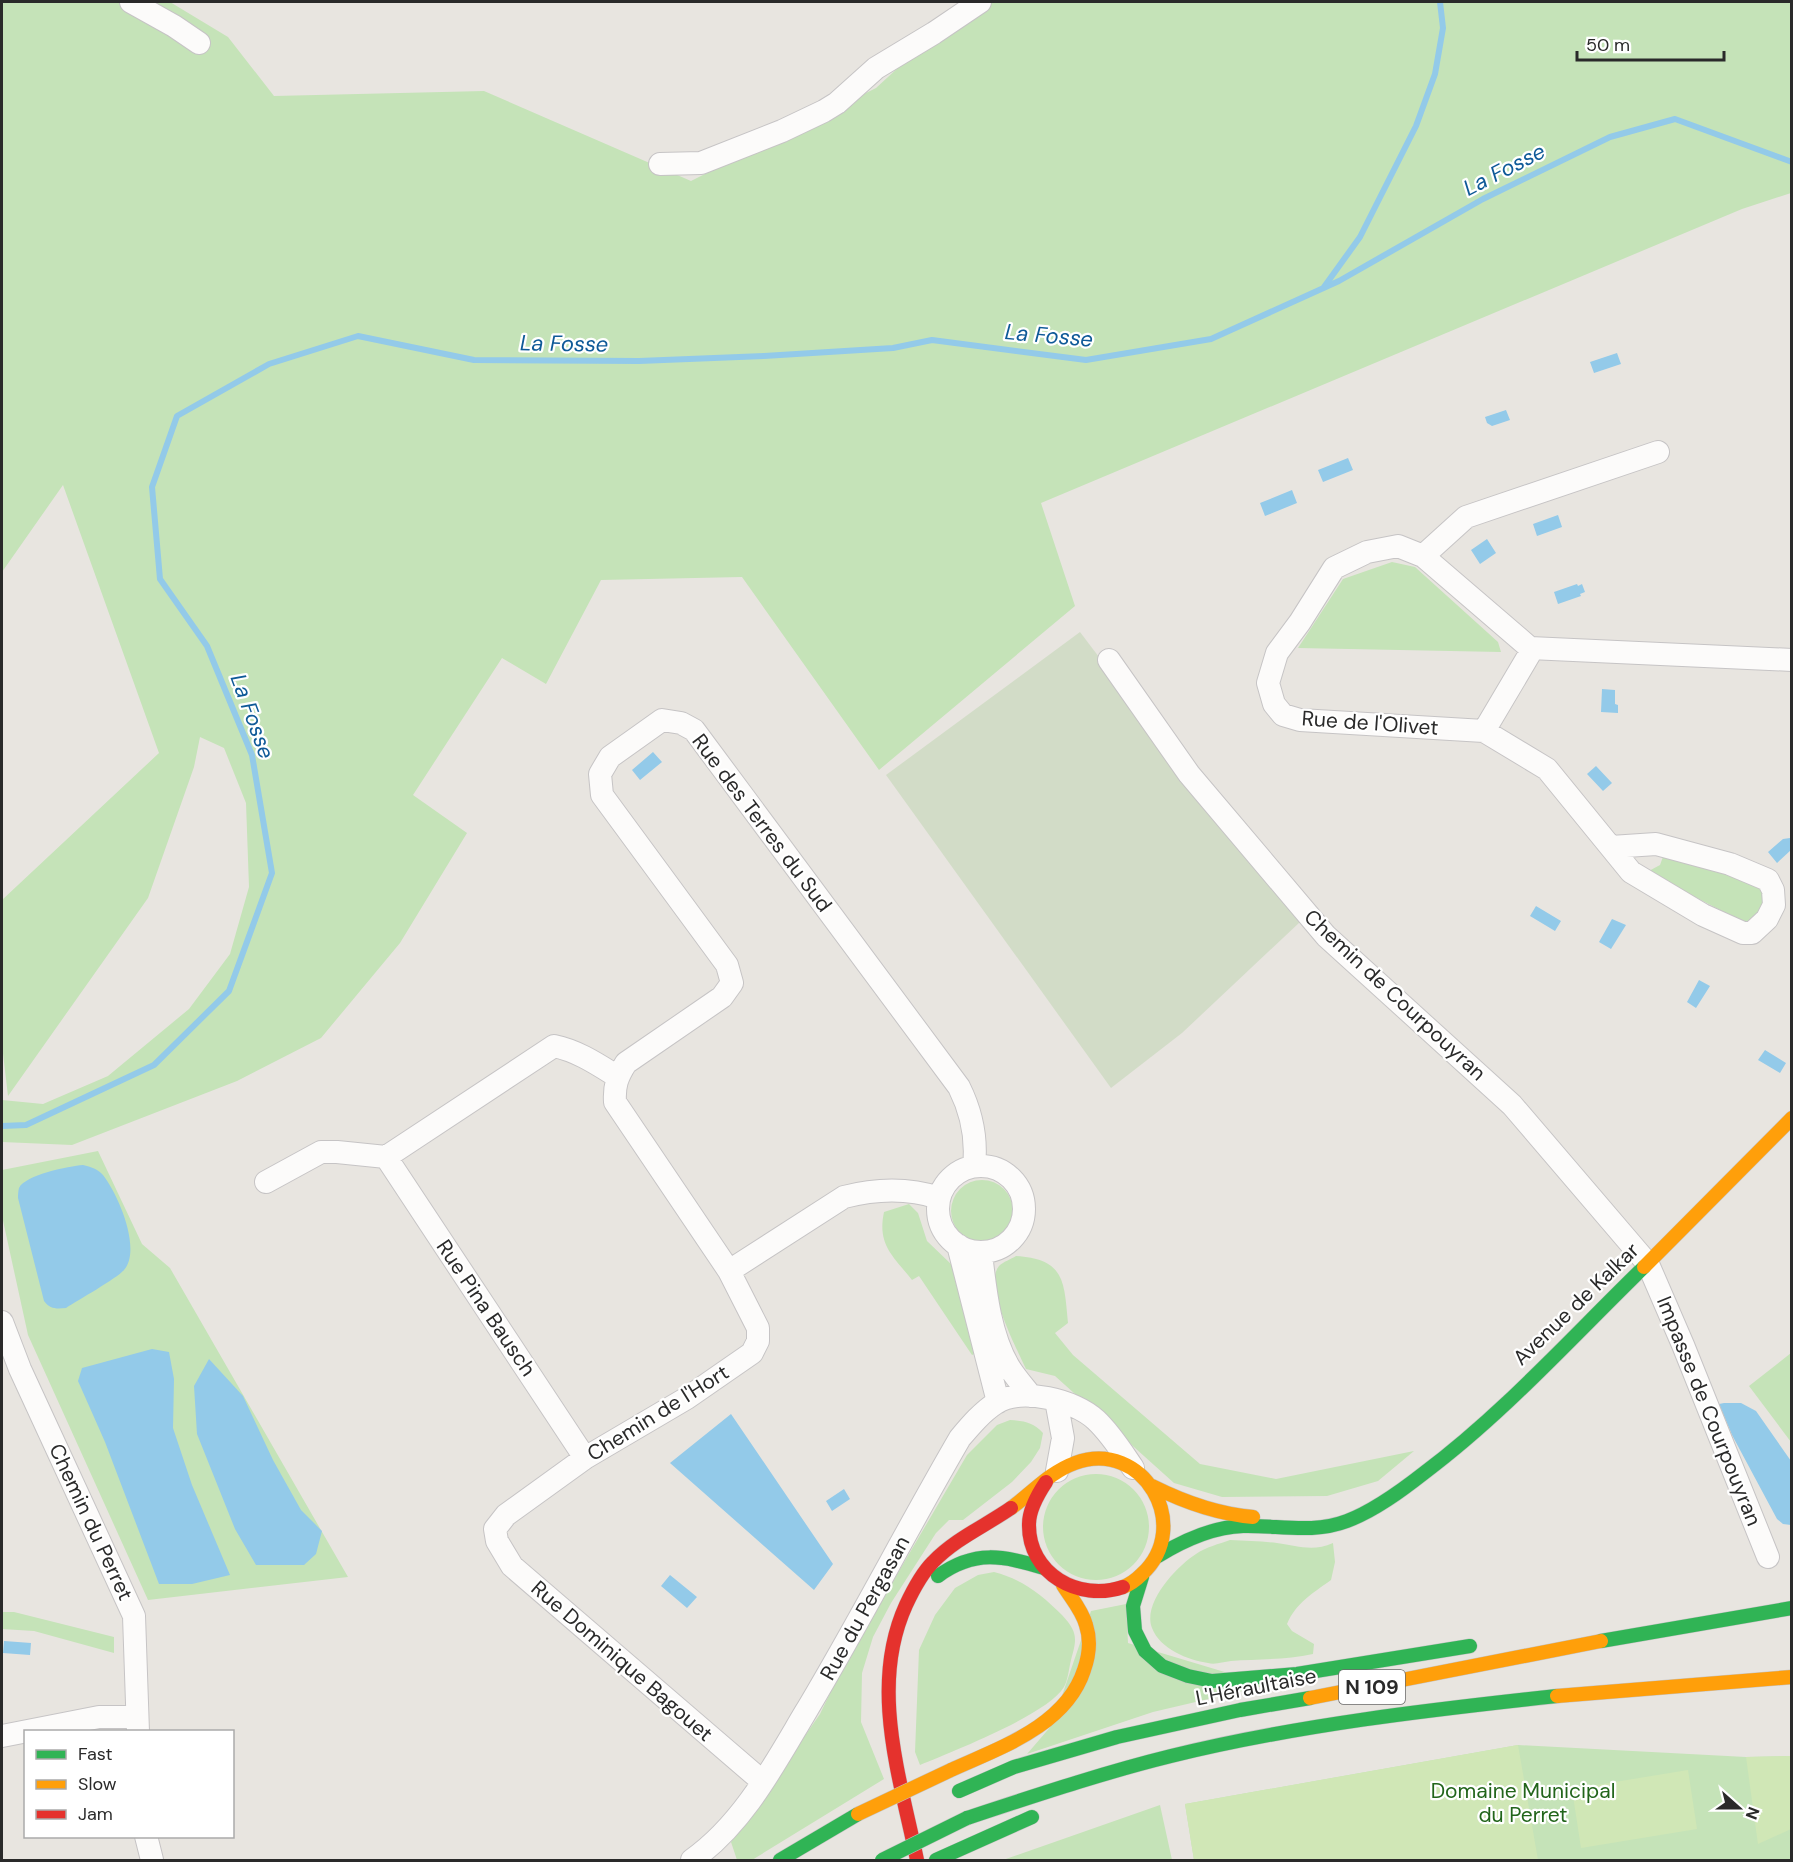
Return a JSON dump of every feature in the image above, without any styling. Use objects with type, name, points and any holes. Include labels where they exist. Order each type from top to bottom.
[{"type":"main road","name":"Avenue de Kalkar","points":[[1158,1556],[1198,1535],[1228,1527],[1329,1526],[1349,1520],[1414,1481],[1483,1425],[1648,1264],[1791,1118]]},
{"type":"main road","points":[[917,1860],[894,1744],[889,1703],[889,1671],[893,1641],[919,1580],[932,1563],[1051,1476],[1075,1462],[1094,1458],[1114,1460],[1133,1468],[1152,1486],[1161,1503],[1165,1521],[1164,1539],[1158,1556],[1142,1577],[1133,1606],[1135,1631],[1145,1651],[1162,1665],[1188,1676],[1212,1681],[1297,1674],[1485,1643]]},
{"type":"main road","points":[[780,1860],[858,1814],[1018,1739],[1070,1701],[1084,1678],[1089,1638],[1084,1620],[1063,1585],[1044,1568],[1034,1551],[1029,1532],[1030,1513],[1035,1497],[1051,1476]]},
{"type":"main road","name":"Avenue de Kalkar","points":[[1152,1486],[1185,1502],[1246,1517],[1311,1518],[1376,1504]]},
{"type":"main road","points":[[905,1612],[926,1587],[946,1569],[969,1558],[995,1556],[1044,1568]]},
{"type":"main road","points":[[1063,1585],[1083,1593],[1104,1594],[1124,1588],[1142,1577]]},
{"type":"main road","points":[[1768,1598],[1791,1594]]},
{"type":"main road","name":"L'Héraultaise","points":[[953,1794],[1014,1767],[1117,1737],[1184,1722],[1651,1631],[1791,1608]]},
{"type":"main road","name":"N 109","points":[[882,1860],[967,1818],[1117,1770],[1241,1741],[1393,1716],[1644,1688],[1791,1677]]},
{"type":"main road","points":[[1404,1728],[1644,1688]]},
{"type":"main road","points":[[897,1820],[917,1810]]},
{"type":"main road","points":[[936,1860],[1027,1818],[1048,1812]]},
{"type":"street","points":[[131,2],[199,43]]},
{"type":"street","points":[[660,165],[701,163],[761,140],[824,111],[871,72],[980,2]]},
{"type":"street","points":[[1423,556],[1466,517],[1658,452]]},
{"type":"street","name":"Rue de l'Olivet","points":[[1484,730],[1300,720],[1283,715],[1274,704],[1268,683],[1277,654],[1334,568],[1367,552],[1398,546],[1423,556],[1530,648]]},
{"type":"street","points":[[1611,847],[1656,844],[1730,864],[1768,880],[1773,890],[1774,905],[1767,919],[1752,933],[1743,933],[1733,930],[1630,872],[1547,769],[1484,730],[1529,656],[1530,648],[1791,660]]},
{"type":"street","name":"Chemin de Courpouyran","points":[[1109,660],[1189,774],[1326,936],[1512,1105],[1648,1264]]},
{"type":"street","name":"Rue des Terres du Sud","points":[[618,1077],[626,1063],[722,997],[732,983],[727,965],[602,795],[600,774],[610,757],[662,720],[681,723],[694,730],[959,1087],[968,1106],[975,1150],[974,1166]]},
{"type":"street","points":[[266,1182],[321,1152],[386,1157],[554,1046],[576,1052],[618,1077],[614,1088],[615,1102],[729,1271],[844,1197],[863,1192],[909,1191],[939,1198]]},
{"type":"street","name":"Rue Pina Bausch","points":[[386,1157],[585,1458]]},
{"type":"street","points":[[974,1166],[991,1166],[1006,1173],[1018,1185],[1024,1200],[1024,1217],[1018,1233],[1008,1244],[995,1251],[966,1250],[946,1234],[940,1223],[939,1198],[944,1187],[962,1170],[974,1166]]},
{"type":"street","points":[[958,1245],[998,1402]]},
{"type":"street","points":[[981,1252],[986,1293],[999,1346],[1010,1369],[1030,1396]]},
{"type":"street","name":"Impasse de Courpouyran","points":[[1648,1264],[1768,1557]]},
{"type":"street","name":"Chemin de l'Hort","points":[[495,1529],[506,1515],[585,1458],[687,1398],[752,1353],[758,1341],[758,1328],[729,1271]]},
{"type":"street","name":"Chemin du Perret","points":[[2,1322],[20,1369],[134,1616],[137,1724]]},
{"type":"street","name":"Rue du Pergasan","points":[[692,1860],[701,1854],[743,1811],[763,1782],[818,1692],[960,1438],[979,1416],[998,1402],[1012,1396],[1056,1400],[1076,1406],[1096,1419],[1133,1468]]},
{"type":"street","points":[[1051,1476],[1063,1438],[1056,1400]]},
{"type":"street","name":"Rue Dominique Bagouet","points":[[495,1529],[497,1541],[512,1566],[763,1782]]},
{"type":"street","points":[[33,1730],[99,1717],[137,1724]]},
{"type":"street","points":[[2,1736],[24,1732]]},
{"type":"street","points":[[146,1838],[152,1860]]},
{"type":"green space","points":[[2,2],[170,2],[228,37],[274,96],[484,91],[691,181],[876,88],[970,2],[1791,2],[1791,193],[1742,209],[1041,503],[1075,606],[879,770],[742,577],[601,580],[546,684],[502,658],[413,795],[467,833],[400,943],[321,1038],[237,1081],[72,1145],[2,1142],[2,1100],[43,1104],[108,1076],[189,1009],[230,954],[249,887],[246,803],[224,748],[200,737],[194,767],[148,898],[8,1096],[2,1045],[2,900],[159,753],[63,485],[2,572]]},
{"type":"green space","points":[[1392,562],[1415,567],[1498,642],[1501,652],[1298,648],[1343,579]]},
{"type":"green space","points":[[1080,632],[1300,922],[1182,1033],[1111,1088],[886,775]]},
{"type":"green space","points":[[1664,854],[1757,883],[1768,896],[1763,912],[1749,925],[1647,872],[1660,865]]},
{"type":"green space","points":[[98,1151],[142,1244],[170,1268],[348,1577],[148,1600],[28,1335],[2,1216],[2,1170]]},
{"type":"green space","points":[[976,1180],[988,1180],[1004,1189],[1011,1199],[1013,1211],[1011,1223],[1004,1233],[988,1242],[976,1242],[965,1237],[956,1228],[951,1217],[951,1205],[956,1194],[965,1185]]},
{"type":"green space","points":[[909,1204],[918,1213],[927,1241],[952,1265],[979,1352],[972,1355],[919,1276],[912,1280],[888,1249],[883,1233],[884,1212]]},
{"type":"green space","points":[[1016,1256],[1044,1262],[1053,1267],[1059,1275],[1063,1284],[1068,1323],[1055,1333],[1073,1355],[1200,1464],[1276,1479],[1414,1451],[1378,1481],[1327,1496],[1222,1497],[1174,1483],[1055,1376],[1026,1369],[1009,1333],[995,1287],[995,1275],[999,1266]]},
{"type":"green space","points":[[1791,1353],[1791,1442],[1749,1386]]},
{"type":"green space","points":[[1010,1420],[1036,1426],[1043,1433],[1040,1448],[1031,1462],[1012,1482],[963,1520],[949,1520],[936,1533],[891,1603],[873,1637],[862,1673],[861,1722],[884,1779],[752,1860],[737,1860],[731,1842],[820,1714],[841,1670],[967,1455],[997,1425]]},
{"type":"green space","points":[[1096,1474],[1116,1478],[1133,1490],[1145,1507],[1149,1527],[1145,1547],[1133,1564],[1116,1576],[1096,1580],[1076,1576],[1059,1564],[1047,1547],[1043,1527],[1047,1507],[1059,1490],[1076,1478]]},
{"type":"green space","points":[[1230,1540],[1271,1542],[1312,1548],[1333,1543],[1335,1562],[1331,1580],[1300,1604],[1287,1624],[1292,1631],[1314,1644],[1313,1654],[1211,1664],[1176,1652],[1161,1642],[1152,1628],[1150,1618],[1152,1608],[1163,1586],[1180,1567],[1196,1554]]},
{"type":"green space","points":[[994,1572],[1014,1579],[1039,1594],[1071,1626],[1075,1641],[1064,1687],[1054,1698],[1020,1720],[976,1742],[920,1765],[915,1752],[919,1650],[935,1615],[955,1588],[978,1575]]},
{"type":"green space","points":[[1126,1604],[1128,1643],[1268,1685],[1153,1712],[1027,1754],[1052,1725],[1091,1611]]},
{"type":"green space","points":[[2,1612],[14,1612],[114,1637],[114,1653],[34,1631],[2,1629]]},
{"type":"green space","name":"Domaine Municipal du Perret","points":[[1518,1745],[1746,1757],[1791,1756],[1791,1860],[1194,1860],[1185,1804]]},
{"type":"green space","points":[[1518,1745],[1538,1860],[1194,1860],[1185,1804]]},
{"type":"green space","points":[[1791,1756],[1791,1829],[1758,1844],[1746,1757]]},
{"type":"green space","points":[[1688,1770],[1697,1829],[1581,1848],[1572,1789]]},
{"type":"green space","points":[[1160,1805],[1172,1860],[1003,1860]]},
{"type":"water","points":[[1617,353],[1621,364],[1594,373],[1590,362]]},
{"type":"water","points":[[1506,410],[1510,420],[1492,426],[1487,423],[1485,417]]},
{"type":"water","points":[[1348,458],[1353,470],[1323,482],[1318,470]]},
{"type":"water","points":[[1292,490],[1297,503],[1265,516],[1260,503]]},
{"type":"water","points":[[1558,515],[1562,527],[1537,536],[1533,524]]},
{"type":"water","points":[[1487,539],[1496,553],[1480,564],[1471,550]]},
{"type":"water","points":[[1577,584],[1578,586],[1582,584],[1585,592],[1580,594],[1581,596],[1558,604],[1554,592]]},
{"type":"water","points":[[1602,689],[1615,690],[1615,704],[1618,705],[1618,713],[1601,712]]},
{"type":"water","points":[[653,752],[662,762],[640,780],[632,770]]},
{"type":"water","points":[[1596,766],[1612,783],[1603,791],[1587,774]]},
{"type":"water","points":[[1790,838],[1791,850],[1777,863],[1768,852],[1783,839]]},
{"type":"water","points":[[1536,906],[1561,921],[1555,931],[1530,916]]},
{"type":"water","points":[[1612,919],[1626,925],[1611,949],[1599,942]]},
{"type":"water","points":[[1699,980],[1710,986],[1696,1008],[1687,1002]]},
{"type":"water","points":[[1765,1050],[1786,1063],[1780,1073],[1758,1060]]},
{"type":"water","points":[[83,1165],[101,1173],[115,1195],[129,1236],[129,1261],[120,1274],[105,1284],[66,1308],[54,1308],[44,1301],[18,1198],[19,1188],[23,1183],[38,1175]]},
{"type":"water","points":[[152,1349],[169,1352],[174,1379],[173,1428],[192,1485],[230,1575],[192,1584],[159,1584],[105,1442],[78,1381],[82,1368]]},
{"type":"water","points":[[209,1359],[243,1396],[273,1460],[301,1510],[322,1531],[316,1554],[304,1565],[256,1565],[235,1529],[197,1434],[194,1386]]},
{"type":"water","points":[[1741,1403],[1756,1411],[1791,1461],[1791,1525],[1783,1524],[1777,1519],[1732,1435],[1719,1404]]},
{"type":"water","points":[[731,1414],[833,1564],[814,1590],[670,1463]]},
{"type":"water","points":[[844,1489],[850,1499],[832,1511],[826,1501]]},
{"type":"water","points":[[670,1575],[697,1597],[687,1608],[661,1586]]},
{"type":"water","points":[[4,1641],[31,1643],[30,1655],[3,1653]]},
{"type":"waterway","points":[[1324,287],[1360,237],[1416,126],[1435,74],[1443,28],[1440,2]]},
{"type":"waterway","name":"La Fosse","points":[[2,1126],[26,1125],[154,1065],[229,991],[272,873],[252,755],[207,646],[160,579],[152,487],[177,416],[269,364],[358,336],[474,360],[639,361],[764,356],[893,348],[932,340],[1086,360],[1211,339],[1339,281],[1483,199],[1610,137],[1675,119],[1792,162]]},
{"type":"traffic: fast","points":[[1158,1556],[1188,1540],[1220,1529],[1243,1526],[1321,1527],[1347,1521],[1377,1506],[1453,1450],[1510,1400],[1644,1267]]},
{"type":"traffic: fast","points":[[938,1576],[964,1562],[990,1557],[1015,1560],[1044,1568]]},
{"type":"traffic: fast","points":[[1142,1577],[1133,1606],[1135,1631],[1145,1651],[1162,1666],[1188,1676],[1212,1681],[1297,1674],[1470,1646]]},
{"type":"traffic: fast","points":[[1601,1641],[1792,1608]]},
{"type":"traffic: fast","points":[[967,1818],[1119,1770],[1218,1745],[1314,1727],[1557,1696]]},
{"type":"traffic: fast","points":[[959,1791],[1014,1767],[1117,1737],[1240,1710],[1310,1698]]},
{"type":"traffic: fast","points":[[780,1860],[858,1814]]},
{"type":"traffic: fast","points":[[936,1860],[1032,1817]]},
{"type":"traffic: fast","points":[[882,1860],[967,1818]]},
{"type":"traffic: slow","points":[[1644,1267],[1792,1118]]},
{"type":"traffic: slow","points":[[1011,1508],[1049,1477],[1075,1463],[1100,1459],[1121,1463],[1140,1474],[1153,1491],[1162,1511],[1163,1533],[1157,1554],[1140,1576],[1123,1587]]},
{"type":"traffic: slow","points":[[1152,1486],[1201,1506],[1253,1517]]},
{"type":"traffic: slow","points":[[951,1770],[1029,1733],[1062,1706],[1075,1689],[1087,1659],[1088,1636],[1082,1614],[1063,1585]]},
{"type":"traffic: slow","points":[[1310,1698],[1601,1641]]},
{"type":"traffic: slow","points":[[1557,1696],[1792,1677]]},
{"type":"traffic: slow","points":[[858,1814],[951,1770]]},
{"type":"traffic: jam","points":[[1046,1482],[1034,1502],[1029,1518],[1031,1542],[1037,1557],[1059,1580],[1074,1587],[1090,1591],[1106,1591],[1123,1587]]},
{"type":"traffic: jam","points":[[917,1860],[891,1732],[890,1667],[895,1636],[906,1605],[929,1567],[951,1546],[1011,1508]]}]
